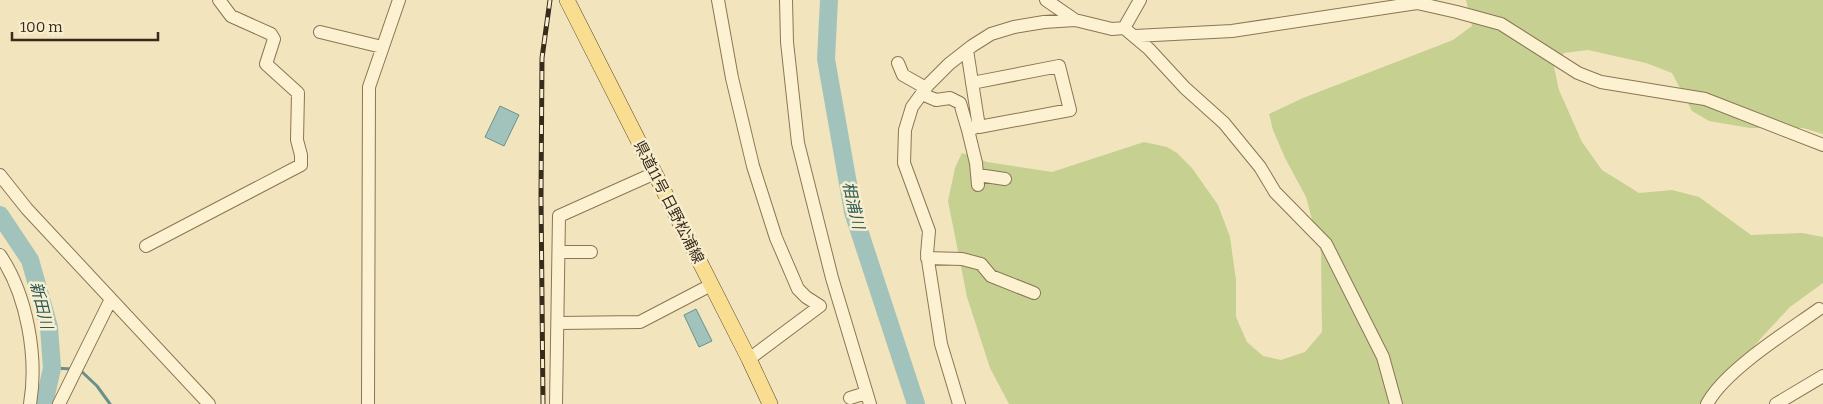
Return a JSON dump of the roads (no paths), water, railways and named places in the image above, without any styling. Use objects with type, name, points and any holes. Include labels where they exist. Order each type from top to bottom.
[{"type":"main road","name":"県道11号 日野松浦線","points":[[567,0],[712,285],[770,404]]},
{"type":"street","points":[[146,246],[301,165],[301,155],[297,140],[298,93],[266,64],[274,39],[271,34],[231,16],[220,0]]},
{"type":"street","points":[[368,404],[368,95],[382,47],[399,0]]},
{"type":"street","points":[[718,0],[732,78],[754,166],[776,238],[798,289],[820,306],[843,314]]},
{"type":"street","points":[[786,0],[787,42],[798,143],[843,314],[868,398],[850,398]]},
{"type":"street","points":[[1046,0],[1075,20]]},
{"type":"street","points":[[1124,28],[1140,0]]},
{"type":"street","points":[[1135,36],[1232,32],[1418,3],[1501,24],[1578,73],[1601,82],[1705,100],[1823,145]]},
{"type":"street","points":[[959,404],[941,344],[927,258],[929,231],[904,163],[906,130],[912,108],[924,91],[949,64],[991,34],[1014,27],[1044,22],[1075,20],[1112,29],[1124,28],[1135,36],[1185,88],[1224,123],[1260,167],[1275,192],[1326,244],[1383,357],[1396,404]]},
{"type":"street","points":[[320,32],[382,47]]},
{"type":"street","points":[[967,50],[972,82],[973,128],[978,180],[1005,179]]},
{"type":"street","points":[[972,82],[1059,66],[1070,110],[973,128]]},
{"type":"street","points":[[900,74],[936,100],[950,98],[960,102],[973,128]]},
{"type":"street","points":[[556,404],[559,216],[655,173]]},
{"type":"street","points":[[0,175],[27,209],[208,404]]},
{"type":"street","points":[[559,252],[591,252]]},
{"type":"street","points":[[0,255],[21,299],[33,355],[33,386],[30,404]]},
{"type":"street","points":[[927,258],[962,259],[981,264],[992,276],[1034,293]]},
{"type":"street","points":[[558,323],[640,322],[712,285]]},
{"type":"street","points":[[59,404],[111,299]]},
{"type":"street","points":[[749,359],[820,306]]},
{"type":"street","points":[[1707,404],[1710,397],[1758,353],[1819,309]]},
{"type":"street","points":[[1776,404],[1823,376]]},
{"type":"water","points":[[500,106],[519,115],[504,146],[485,137]]},
{"type":"water","points":[[696,309],[712,341],[699,347],[684,315]]},
{"type":"waterway","name":"相浦川","points":[[829,0],[826,59],[853,212],[916,404]]},
{"type":"waterway","name":"新田川","points":[[0,215],[30,260],[49,327],[52,368],[44,404]]},
{"type":"waterway","points":[[52,368],[73,369]]},
{"type":"waterway","points":[[79,369],[97,386],[110,404]]},
{"type":"railway","points":[[543,404],[542,58],[550,0]]}]
